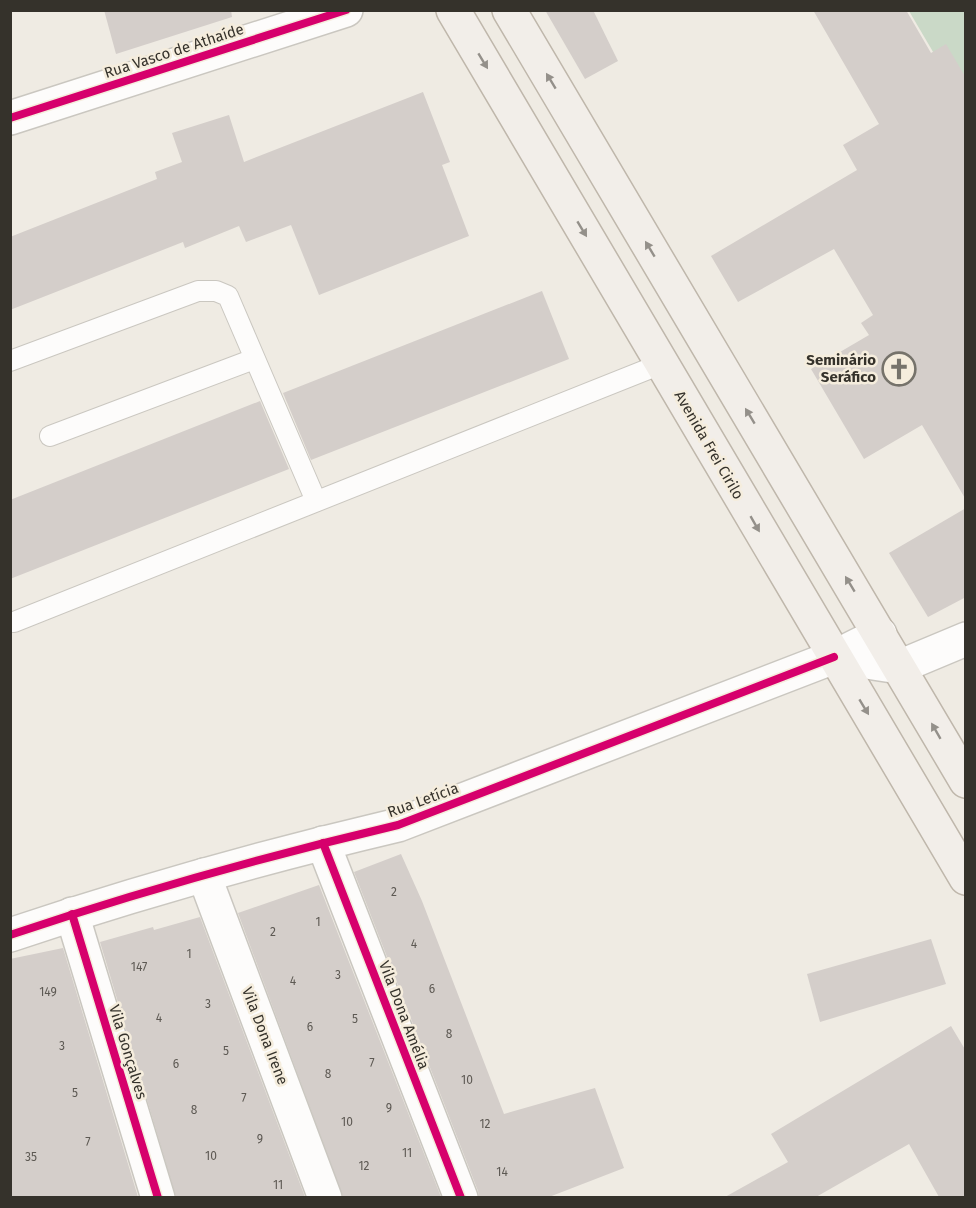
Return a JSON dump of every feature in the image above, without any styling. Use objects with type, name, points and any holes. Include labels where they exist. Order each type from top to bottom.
[{"type":"main road","name":"Avenida Frei Cirilo","points":[[453,10],[966,878]]},
{"type":"main road","points":[[509,10],[966,781]]},
{"type":"street","name":"Rua Vasco de Athaíde","points":[[10,118],[346,10]]},
{"type":"street","name":"Rua Letícia","points":[[10,935],[204,875],[398,825],[834,657],[880,634]]},
{"type":"street","points":[[834,657],[899,667],[966,639]]},
{"type":"street","name":"Vila Dona Amélia","points":[[323,843],[460,1197]]},
{"type":"street","name":"Vila Dona Irene","points":[[204,875],[325,1197]]},
{"type":"street","name":"Vila Gonçalves","points":[[72,914],[158,1197]]},
{"type":"lane","points":[[10,361],[198,291],[216,291],[228,296],[316,501]]},
{"type":"lane","points":[[50,436],[254,359]]},
{"type":"lane","points":[[14,622],[662,364]]},
{"type":"green space","points":[[909,11],[965,11],[965,102],[949,79]]},
{"type":"building","points":[[104,10],[231,10],[232,17],[116,54]]},
{"type":"building","points":[[545,10],[593,10],[618,61],[585,79]]},
{"type":"building","points":[[813,10],[906,10],[931,53],[946,44],[966,78],[966,500],[922,425],[864,459],[811,369],[869,335],[861,323],[873,315],[834,249],[738,302],[711,256],[857,170],[843,145],[879,124]]},
{"type":"building","points":[[423,92],[450,162],[442,165],[469,236],[319,295],[291,225],[246,242],[239,226],[185,248],[183,242],[10,310],[10,237],[157,179],[155,172],[182,162],[172,133],[229,115],[244,162]]},
{"type":"building","points":[[542,291],[569,359],[311,460],[283,393]]},
{"type":"building","points":[[260,401],[289,469],[10,579],[10,500]]},
{"type":"building","points":[[966,508],[966,597],[928,617],[889,553]]},
{"type":"building","points":[[401,854],[422,901],[504,1114],[595,1088],[624,1168],[549,1197],[479,1197],[354,872]]},
{"type":"building","points":[[319,885],[441,1197],[343,1197],[238,913]]},
{"type":"building","points":[[200,917],[305,1197],[176,1197],[100,942]]},
{"type":"building","points":[[931,939],[946,984],[820,1022],[807,974]]},
{"type":"building","points":[[63,948],[138,1197],[10,1197],[10,959]]},
{"type":"building","points":[[951,1026],[966,1051],[966,1197],[939,1197],[909,1144],[816,1197],[725,1197],[788,1162],[771,1134]]},
{"type":"cycle path","points":[[10,118],[346,10]]},
{"type":"cycle path","points":[[10,935],[203,876],[398,825],[834,657]]},
{"type":"cycle path","points":[[323,843],[461,1198]]},
{"type":"cycle path","points":[[72,914],[158,1198]]},
{"type":"place","name":"Seminário Seráfico","points":[[899,369]]}]
